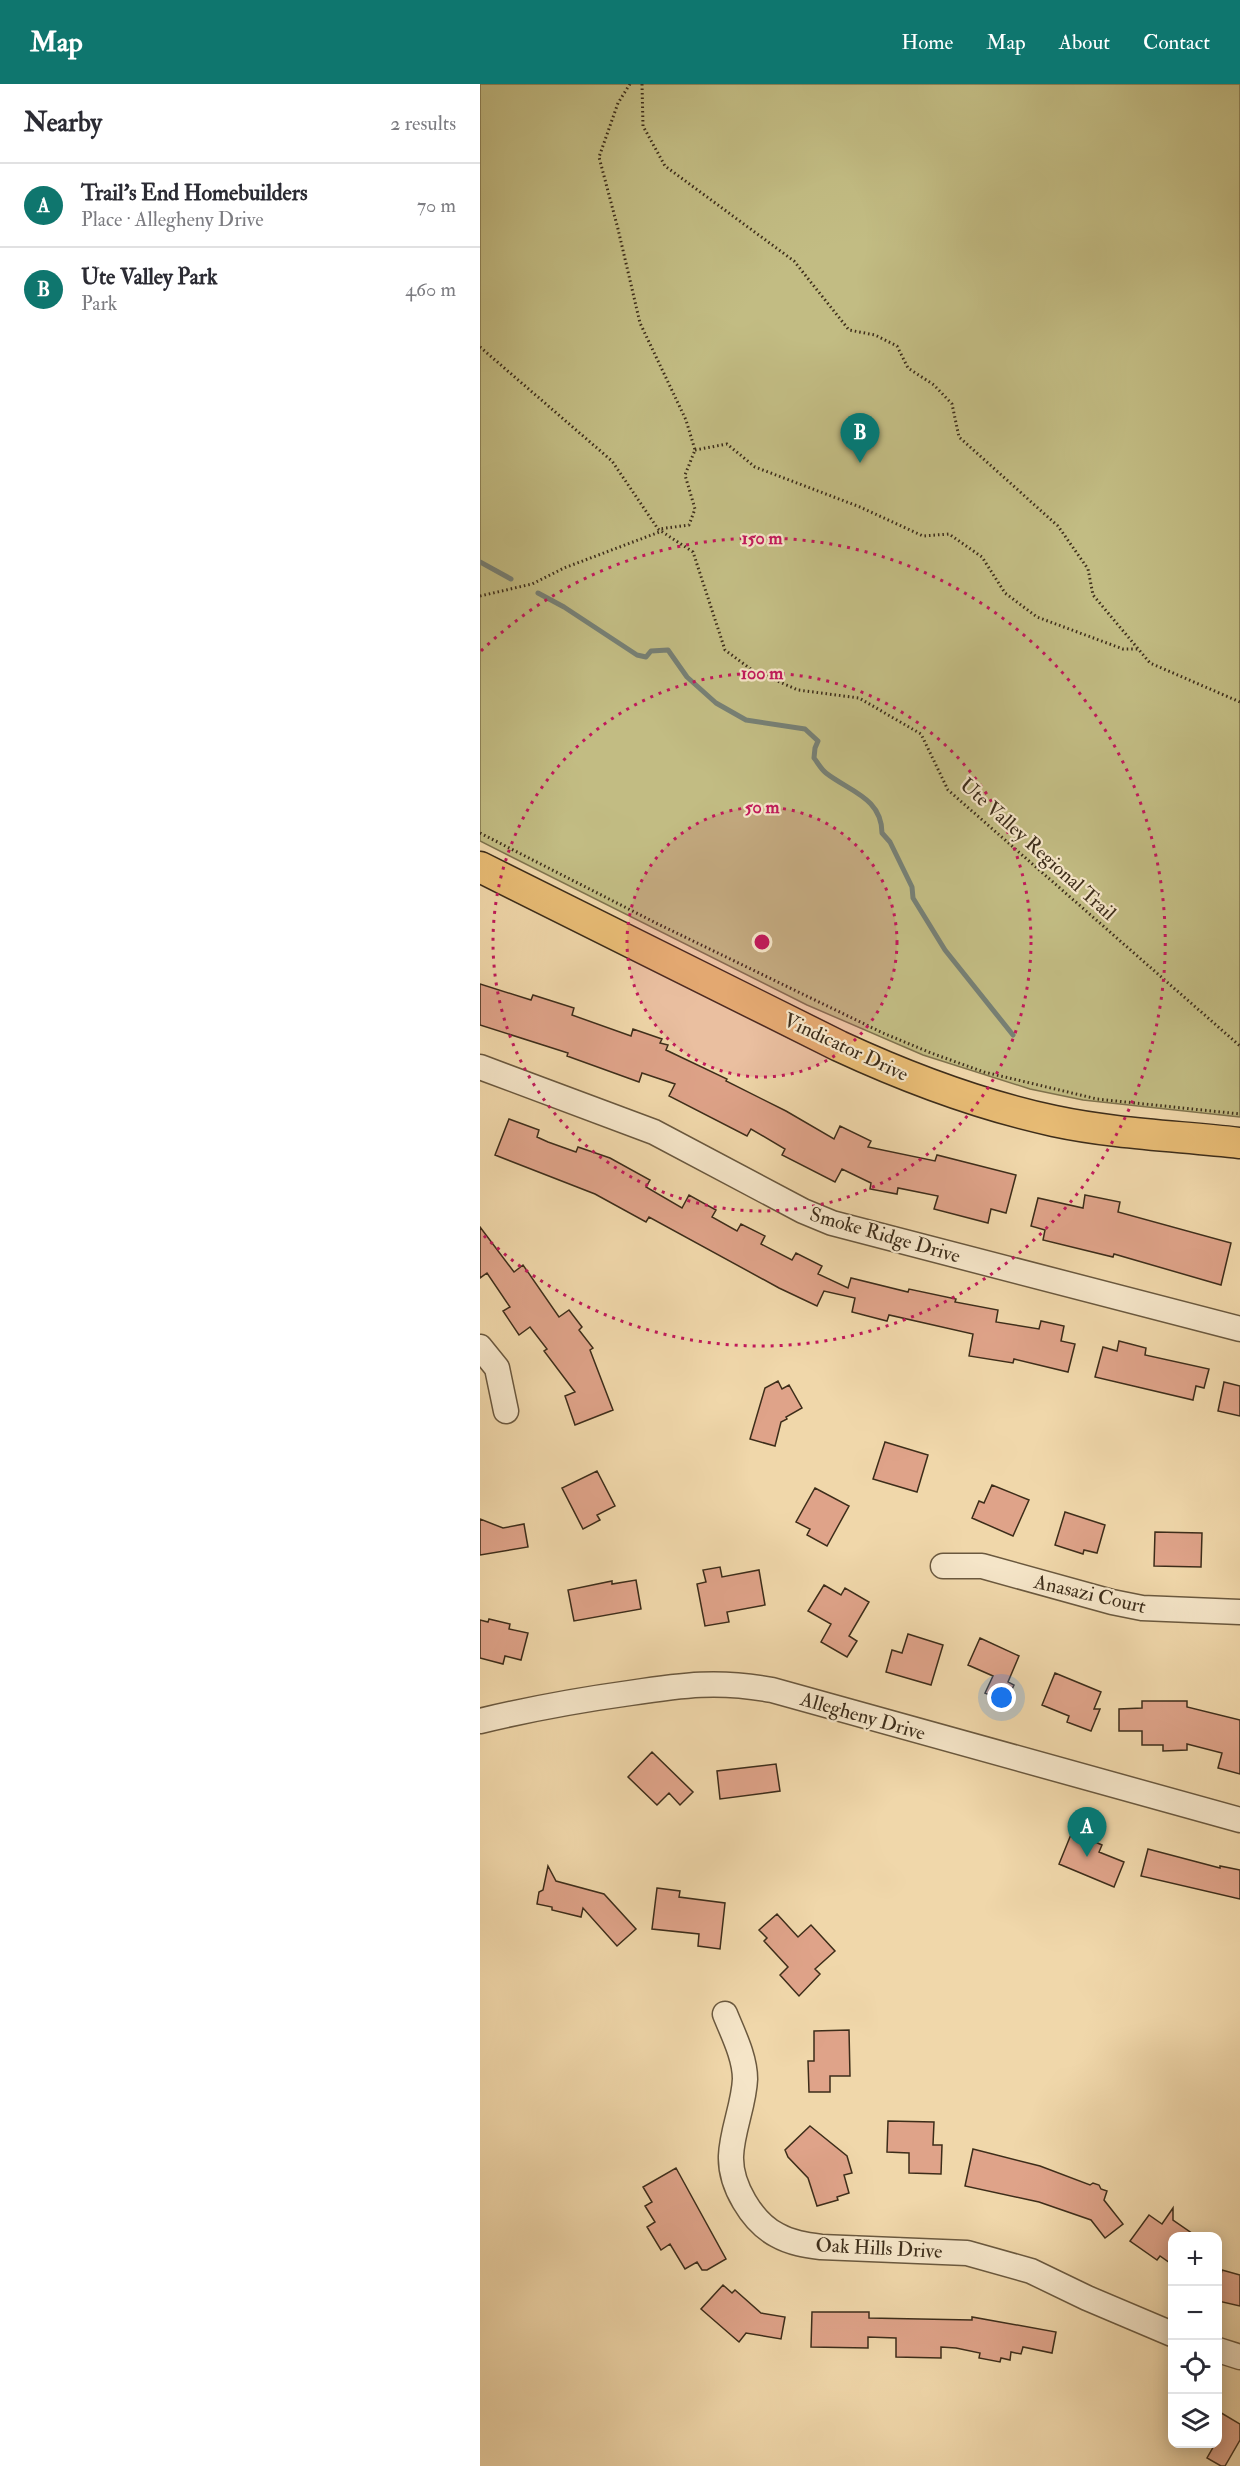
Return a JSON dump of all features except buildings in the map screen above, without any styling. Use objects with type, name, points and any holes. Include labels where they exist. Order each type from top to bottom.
[{"type":"main road","name":"Vindicator Drive","points":[[480,867],[898,1073],[1001,1107],[1055,1121],[1240,1143]]},
{"type":"street","name":"Smoke Ridge Drive","points":[[480,1067],[654,1132],[700,1154],[803,1211],[832,1223],[1240,1329]]},
{"type":"street","points":[[480,1347],[497,1368],[506,1411]]},
{"type":"street","name":"Anasazi Court","points":[[943,1566],[982,1566],[1112,1602],[1142,1608],[1240,1612]]},
{"type":"street","name":"Allegheny Drive","points":[[480,1721],[578,1700],[698,1683],[738,1684],[772,1690],[1240,1820]]},
{"type":"street","name":"Oak Hills Drive","points":[[725,2014],[738,2046],[745,2077],[731,2157],[735,2179],[744,2200],[756,2218],[776,2235],[798,2244],[821,2247],[967,2253],[1032,2271],[1097,2303],[1168,2332]]},
{"type":"street","points":[[1222,2351],[1240,2356]]},
{"type":"path","points":[[480,596],[532,584],[564,568],[660,530],[689,525],[695,509],[685,475],[695,450],[686,420],[640,323],[599,157],[618,103],[630,84]]},
{"type":"path","points":[[642,84],[643,126],[666,166],[795,261],[849,330],[875,336],[897,346],[908,368],[934,386],[952,404],[958,437],[1058,526],[1088,569],[1093,595],[1150,663],[1240,702]]},
{"type":"path","name":"Ute Valley Regional Trail","points":[[480,347],[612,461],[660,530],[693,552],[725,650],[752,670],[798,690],[859,698],[921,734],[948,790],[1240,1046]]},
{"type":"path","points":[[695,450],[727,444],[755,466],[860,507],[923,536],[949,534],[982,556],[1005,593],[1037,617],[1123,649],[1139,649]]},
{"type":"path","points":[[480,832],[668,929],[883,1033],[931,1053],[984,1072],[1097,1099],[1240,1114]]},
{"type":"shaded area","points":[[480,84],[1240,84],[1240,1117],[1083,1100],[1030,1089],[923,1055],[807,1005],[480,841]]},
{"type":"waterway","points":[[480,562],[511,579]]},
{"type":"waterway","points":[[538,593],[564,607],[637,655],[646,657],[651,651],[668,650],[687,677],[716,703],[746,720],[805,729],[818,741],[814,758],[826,773],[863,797],[876,811],[881,821],[882,833],[890,842],[912,887],[913,898],[945,950],[1013,1035]]},
{"type":"place","name":"Ute Valley Park","points":[[860,463]]},
{"type":"place","name":"Trail's End Homebuilders","points":[[1087,1857]]}]
